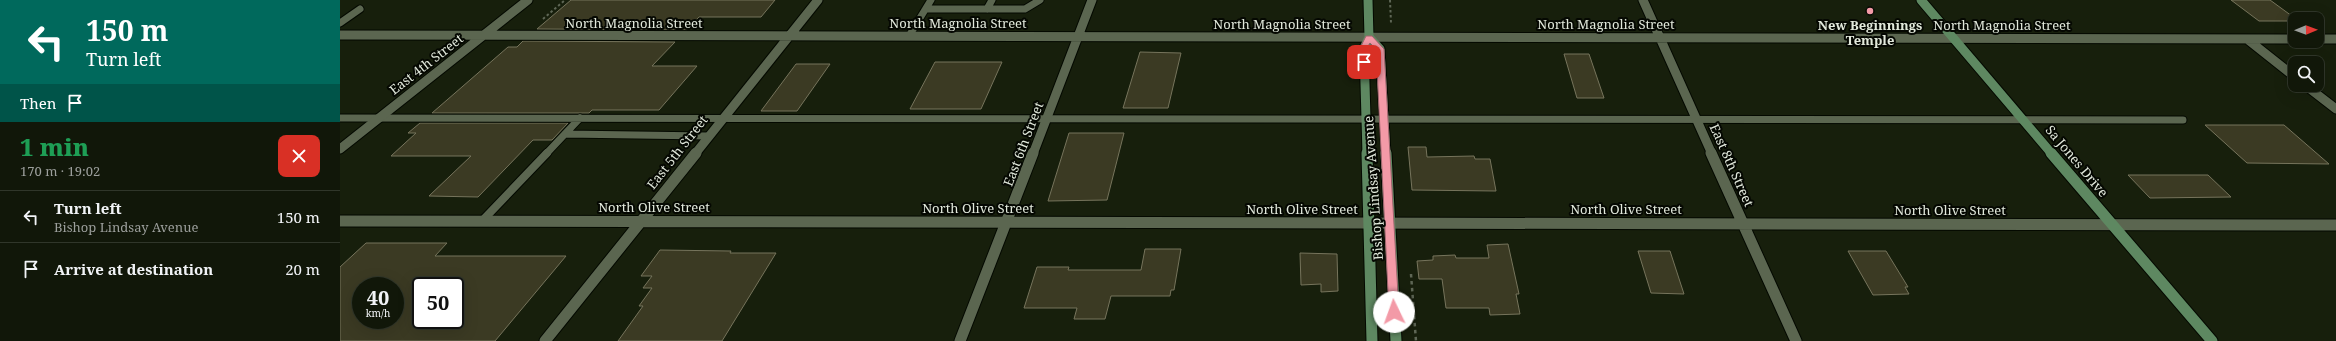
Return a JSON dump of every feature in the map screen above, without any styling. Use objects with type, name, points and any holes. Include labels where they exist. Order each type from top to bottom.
[{"type":"main road","name":"Bishop Lindsay Avenue","points":[[1368,0],[1369,37],[1364,48],[1372,341]]},
{"type":"main road","name":"Sa Jones Drive","points":[[1921,0],[2212,341]]},
{"type":"main road","name":"Bishop Lindsay Avenue","points":[[1369,37],[1380,49],[1382,119],[1396,341]]},
{"type":"street","name":"East 4th Street","points":[[340,149],[528,0]]},
{"type":"street","name":"East 5th Street","points":[[545,341],[818,0]]},
{"type":"street","name":"East 6th Street","points":[[960,341],[1092,0]]},
{"type":"street","name":"East 8th Street","points":[[1644,0],[1796,341]]},
{"type":"street","name":"North Magnolia Street","points":[[340,35],[2288,39]]},
{"type":"street","points":[[2247,39],[2288,71]]},
{"type":"street","points":[[2324,39],[2336,39]]},
{"type":"street","points":[[2314,92],[2336,109]]},
{"type":"street","name":"North Olive Street","points":[[340,221],[2336,225]]},
{"type":"lane","points":[[909,36],[931,0]]},
{"type":"lane","points":[[987,9],[992,0]]},
{"type":"lane","points":[[926,9],[1025,9],[1040,0]]},
{"type":"lane","points":[[340,23],[360,9]]},
{"type":"lane","points":[[340,118],[2183,120]]},
{"type":"lane","points":[[482,221],[580,118]]},
{"type":"lane","points":[[565,134],[708,136]]},
{"type":"building","points":[[571,0],[775,0],[761,17],[699,17],[687,30],[537,29]]},
{"type":"building","points":[[2231,0],[2270,0],[2288,13],[2288,21],[2259,21]]},
{"type":"building","points":[[523,41],[675,42],[652,66],[697,66],[659,110],[592,110],[589,113],[432,113],[508,47],[517,47]]},
{"type":"building","points":[[1140,52],[1181,53],[1168,108],[1123,108]]},
{"type":"building","points":[[1564,54],[1589,54],[1604,98],[1577,98]]},
{"type":"building","points":[[935,62],[1002,62],[981,109],[910,109]]},
{"type":"building","points":[[796,64],[830,64],[797,111],[761,111]]},
{"type":"building","points":[[420,123],[568,123],[552,140],[533,140],[478,197],[429,196],[471,156],[391,156],[416,133],[408,133]]},
{"type":"building","points":[[2205,125],[2284,125],[2329,164],[2247,163]]},
{"type":"building","points":[[1069,133],[1124,133],[1107,200],[1048,201]]},
{"type":"building","points":[[1408,147],[1426,147],[1427,157],[1474,156],[1475,159],[1490,159],[1496,191],[1412,190]]},
{"type":"building","points":[[2128,175],[2208,175],[2231,197],[2150,198]]},
{"type":"building","points":[[366,243],[447,243],[435,256],[566,256],[495,341],[340,341],[340,267]]},
{"type":"building","points":[[1508,244],[1519,294],[1516,294],[1520,314],[1490,315],[1489,308],[1446,308],[1442,279],[1419,279],[1417,261],[1433,260],[1433,256],[1455,255],[1456,258],[1489,258],[1487,245]]},
{"type":"building","points":[[1145,249],[1181,249],[1174,290],[1171,290],[1170,296],[1111,296],[1105,319],[1074,319],[1077,308],[1024,308],[1037,267],[1069,267],[1068,270],[1141,270]]},
{"type":"building","points":[[660,250],[776,253],[722,341],[618,341],[643,306],[639,306],[652,288],[643,288],[652,276],[641,276]]},
{"type":"building","points":[[1638,251],[1670,251],[1684,294],[1651,293]]},
{"type":"building","points":[[1848,251],[1886,251],[1908,287],[1905,287],[1909,294],[1873,295]]},
{"type":"building","points":[[1300,253],[1337,254],[1338,291],[1321,292],[1321,284],[1301,285]]},
{"type":"place","name":"New Beginnings Temple","points":[[1870,11]]},
{"type":"route","points":[[1364,62],[1364,48],[1369,37],[1380,49],[1382,119],[1394,312]]}]
